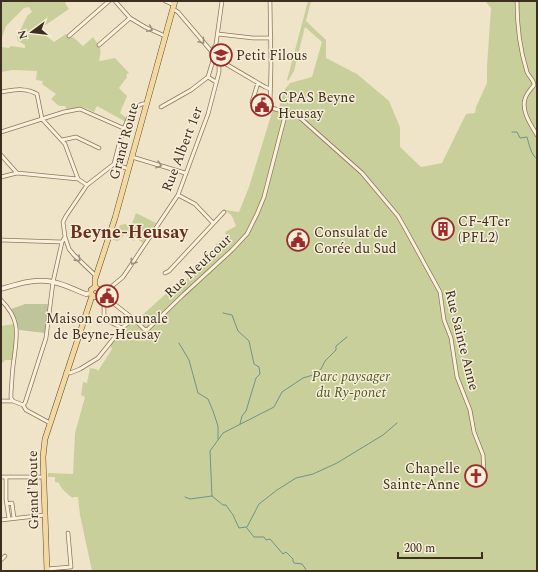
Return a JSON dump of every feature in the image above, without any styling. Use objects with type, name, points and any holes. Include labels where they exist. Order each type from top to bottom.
[{"type":"main road","name":"Grand'Route","points":[[47,570],[43,451],[45,440],[66,372],[93,295],[98,288],[95,287],[97,276],[129,168],[174,5]]},
{"type":"street","points":[[69,36],[109,1]]},
{"type":"street","points":[[115,1],[130,18],[145,27],[166,36]]},
{"type":"street","points":[[165,1],[174,5],[177,11],[212,52],[214,57],[258,83],[270,88],[270,1]]},
{"type":"street","points":[[212,52],[216,44],[218,34],[222,1]]},
{"type":"street","points":[[517,1],[517,18],[527,72],[534,82],[534,86],[525,98],[524,105],[526,114],[537,135]]},
{"type":"street","points":[[99,45],[130,18]]},
{"type":"street","points":[[218,34],[252,38],[271,38]]},
{"type":"street","points":[[160,107],[191,90],[208,77],[214,57]]},
{"type":"street","name":"Rue Albert 1er","points":[[93,295],[111,287],[123,277],[178,195],[208,114],[219,68],[219,61]]},
{"type":"street","points":[[219,68],[226,65]]},
{"type":"street","points":[[208,77],[216,82]]},
{"type":"street","points":[[252,102],[258,83]]},
{"type":"street","name":"Rue Sainte Anne","points":[[270,88],[270,106],[298,116],[362,173],[398,216],[422,258],[442,297],[444,320],[451,338],[457,377],[470,410],[474,432],[483,454],[484,472]]},
{"type":"street","points":[[1,92],[15,89],[30,90],[36,94],[42,119],[65,144],[78,179]]},
{"type":"street","points":[[97,276],[74,255],[65,237],[64,220],[87,185],[114,164],[123,128],[136,107],[147,104]]},
{"type":"street","points":[[1,132],[64,112],[80,109],[123,128]]},
{"type":"street","name":"Rue Neufcour","points":[[93,295],[113,303],[148,330],[172,305],[216,266],[247,234],[257,214],[264,197],[286,112]]},
{"type":"street","points":[[62,140],[76,137],[99,148]]},
{"type":"street","points":[[1,155],[17,173]]},
{"type":"street","points":[[132,157],[185,173]]},
{"type":"street","points":[[114,164],[129,168]]},
{"type":"street","points":[[1,177],[17,173],[78,179],[87,185]]},
{"type":"street","points":[[178,195],[195,204],[213,223]]},
{"type":"street","points":[[165,273],[169,271],[224,212]]},
{"type":"street","points":[[23,405],[25,403],[46,338],[53,282],[62,242],[65,237]]},
{"type":"street","points":[[1,240],[62,242]]},
{"type":"street","points":[[1,289],[34,281],[53,282],[93,295]]},
{"type":"street","points":[[1,300],[15,320],[17,335],[13,359],[11,398],[13,401]]},
{"type":"street","points":[[104,300],[104,319],[122,328]]},
{"type":"street","points":[[66,372],[80,369],[98,358],[122,328],[133,319]]},
{"type":"street","points":[[1,401],[13,401],[23,405],[26,410],[50,423]]},
{"type":"street","points":[[6,477],[8,519]]},
{"type":"street","points":[[1,478],[44,477]]},
{"type":"street","points":[[7,504],[12,503],[14,518]]},
{"type":"street","points":[[1,520],[45,515]]},
{"type":"street","points":[[47,570],[71,567],[68,533]]},
{"type":"street","points":[[1,560],[5,556]]},
{"type":"green space","points":[[1,1],[67,1],[65,3],[69,9],[44,26],[43,33],[54,42],[66,34],[71,38],[73,37],[83,46],[93,37],[100,47],[100,61],[115,58],[129,73],[126,75],[127,77],[119,88],[127,96],[120,113],[128,119],[126,122],[97,106],[94,112],[81,107],[67,110],[65,106],[59,106],[51,99],[56,94],[42,84],[43,81],[36,80],[37,71],[12,70],[1,72],[1,47],[9,48],[11,46],[25,48],[25,45],[18,41],[17,37],[27,16],[32,12],[29,7],[24,8],[6,26],[1,40]]},
{"type":"green space","name":"Parc paysager du Ry-ponet","points":[[308,1],[311,1],[306,21],[326,40],[326,58],[357,74],[389,101],[400,127],[400,147],[421,167],[442,163],[466,114],[475,113],[476,107],[487,83],[491,8],[485,1],[537,1],[537,571],[92,571],[80,515],[78,497],[73,498],[67,493],[59,483],[55,482],[55,477],[48,477],[48,473],[73,474],[75,433],[85,397],[81,395],[83,382],[87,383],[90,368],[98,371],[112,349],[110,345],[122,330],[132,322],[136,322],[141,326],[142,324],[139,318],[180,281],[183,283],[191,275],[190,273],[210,258],[215,251],[214,248],[216,244],[226,236],[225,232],[236,226],[232,216],[225,210],[239,212],[249,187],[273,109],[278,110],[285,89],[290,83],[312,77],[322,42],[305,27],[294,71],[288,81],[287,80]]},
{"type":"green space","points":[[136,213],[156,223],[143,243],[136,238],[134,241],[125,234],[118,241],[113,240],[120,225],[125,224],[131,226]]},
{"type":"green space","points":[[25,304],[48,304],[45,333],[19,330],[17,320],[11,309]]},
{"type":"green space","points":[[14,324],[16,337],[12,360],[5,360],[1,365],[1,326]]},
{"type":"waterway","points":[[512,132],[517,132],[520,138],[527,137],[529,146],[537,159]]},
{"type":"waterway","points":[[223,313],[232,315],[238,331],[249,341],[254,364],[259,367],[260,374],[256,378],[246,411],[242,416],[240,424]]},
{"type":"waterway","points":[[307,571],[302,564],[294,563],[293,559],[286,552],[283,554],[270,539],[266,540],[264,537],[254,537],[246,527],[239,528],[226,505],[223,505],[212,496],[210,451],[223,433],[274,407],[282,392],[303,378],[313,375],[321,369],[325,361],[336,350],[336,346],[347,337]]},
{"type":"waterway","points":[[179,343],[189,360],[198,393],[208,399],[213,411],[218,426],[218,439]]},
{"type":"waterway","points":[[247,527],[259,504],[277,490],[296,478],[313,474],[337,463],[383,435],[397,423]]},
{"type":"waterway","points":[[185,497],[190,499],[212,496]]},
{"type":"place","name":"Petit Filous","points":[[221,55]]},
{"type":"place","name":"CPAS Beyne Heusay","points":[[262,105]]},
{"type":"place","name":"CF-4Ter (PFL2)","points":[[443,229]]},
{"type":"place","name":"Consulat de Corée du Sud","points":[[298,240]]},
{"type":"place","name":"Maison communale de Beyne-Heusay","points":[[107,296]]},
{"type":"place","name":"Chapelle Sainte-Anne","points":[[476,476]]},
{"type":"district","name":"Beyne-Heusay","points":[[129,232]]}]
